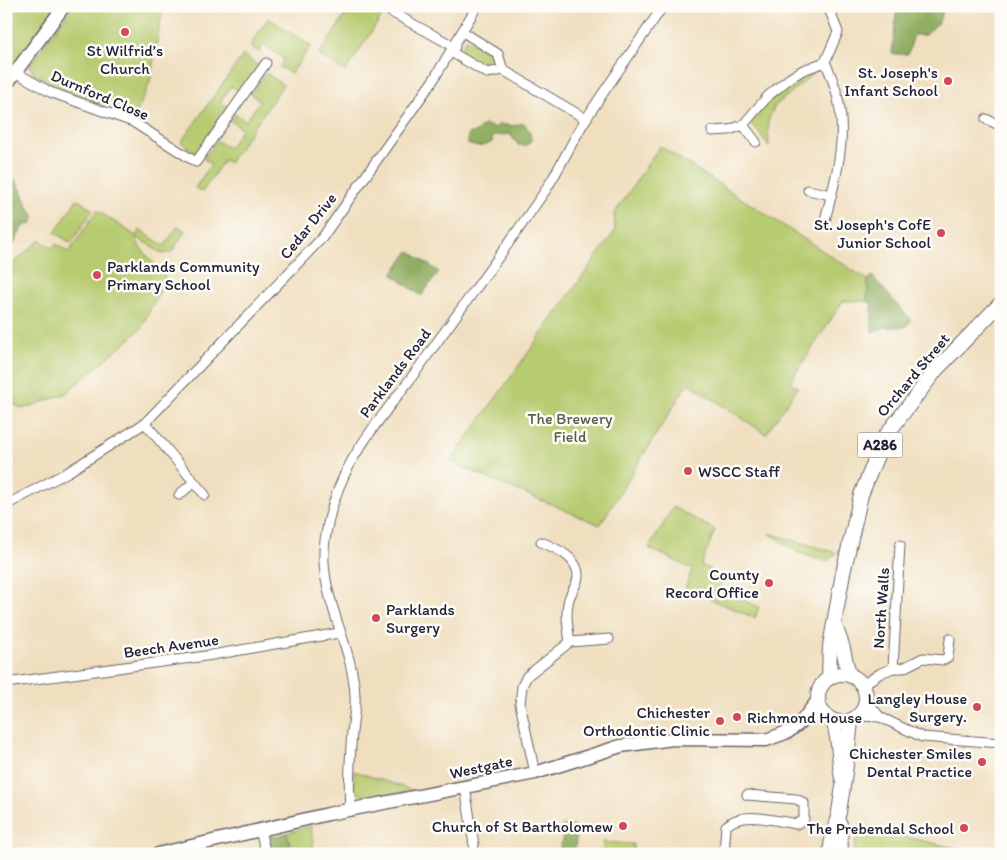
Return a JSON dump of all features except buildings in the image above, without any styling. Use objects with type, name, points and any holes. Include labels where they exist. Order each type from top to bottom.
[{"type":"main road","name":"Orchard Street","points":[[830,678],[830,646],[843,573],[861,495],[884,438],[936,370],[1001,303]]},
{"type":"main road","points":[[834,626],[842,645],[849,675]]},
{"type":"main road","points":[[830,854],[842,779],[848,762],[855,718],[866,700],[862,685],[849,675],[836,675],[830,678],[820,687],[818,700],[829,718],[838,740],[838,761],[842,779]]},
{"type":"main road","points":[[829,718],[855,718]]},
{"type":"main road","points":[[838,813],[841,854]]},
{"type":"street","points":[[6,86],[64,6]]},
{"type":"street","name":"Cedar Drive","points":[[7,501],[68,472],[145,423],[322,238],[453,50],[477,6]]},
{"type":"street","name":"Parklands Road","points":[[350,810],[348,784],[355,697],[350,656],[340,633],[331,603],[325,568],[325,542],[333,505],[344,472],[358,448],[422,363],[546,189],[586,119],[663,6]]},
{"type":"street","points":[[825,220],[842,151],[840,103],[825,62],[838,32],[828,6]]},
{"type":"street","points":[[384,8],[453,50],[488,74],[503,70]]},
{"type":"street","points":[[463,32],[498,54],[503,70],[586,119]]},
{"type":"street","points":[[712,131],[729,130],[743,125],[768,96],[790,78],[803,70],[825,62]]},
{"type":"street","name":"Durnford Close","points":[[16,72],[50,92],[133,122],[196,162],[266,63]]},
{"type":"street","points":[[986,119],[1001,126]]},
{"type":"street","points":[[743,125],[756,142]]},
{"type":"street","points":[[808,190],[831,195]]},
{"type":"street","points":[[145,423],[205,495]]},
{"type":"street","points":[[179,495],[194,482]]},
{"type":"street","points":[[541,542],[562,550],[576,569],[578,578],[569,600],[567,618],[570,642]]},
{"type":"street","name":"North Walls","points":[[862,685],[893,668],[900,545]]},
{"type":"street","name":"Beech Avenue","points":[[6,683],[196,657],[340,633]]},
{"type":"street","points":[[535,772],[520,704],[522,686],[533,669],[570,642],[609,639]]},
{"type":"street","points":[[893,668],[903,668],[923,658],[943,660],[948,656],[950,639]]},
{"type":"street","name":"Westgate","points":[[158,854],[350,810],[535,772],[621,746],[681,738],[766,740],[788,732],[805,718],[818,700]]},
{"type":"street","points":[[866,700],[880,717],[922,737],[1001,743]]},
{"type":"street","points":[[855,718],[880,717]]},
{"type":"street","points":[[805,718],[829,718]]},
{"type":"street","points":[[466,787],[474,845]]},
{"type":"street","points":[[724,854],[726,826],[732,820],[742,817],[797,824],[804,819],[804,802],[796,799],[747,795]]},
{"type":"street","points":[[260,830],[266,854]]},
{"type":"green space","points":[[6,6],[57,6],[6,79]]},
{"type":"green space","points":[[73,6],[163,6],[150,82],[135,116],[70,93],[33,74],[30,64]]},
{"type":"green space","points":[[351,6],[377,6],[384,13],[345,72],[319,55]]},
{"type":"green space","points":[[897,6],[943,6],[942,15],[932,29],[925,35],[914,35],[908,54],[892,54]]},
{"type":"green space","points":[[268,18],[311,46],[291,74],[280,67],[284,59],[264,45],[259,52],[250,46]]},
{"type":"green space","points":[[466,39],[496,56],[500,67],[488,70],[459,52]]},
{"type":"green space","points":[[243,55],[260,67],[241,93],[231,86],[220,102],[230,108],[198,154],[181,142]]},
{"type":"green space","points":[[815,72],[775,106],[768,121],[769,146],[751,123],[771,99],[787,84],[805,74]]},
{"type":"green space","points":[[266,73],[283,85],[229,163],[224,160],[202,192],[195,188],[211,164],[204,159],[217,141],[229,148],[242,129],[231,121],[236,114],[246,121],[260,101],[251,94]]},
{"type":"green space","points":[[524,123],[530,132],[531,140],[526,146],[518,145],[510,134],[493,136],[492,142],[483,146],[468,144],[468,134],[476,132],[485,124],[494,128],[500,124],[511,126]]},
{"type":"green space","name":"The Brewery Field","points":[[660,146],[868,280],[867,301],[843,301],[790,382],[798,387],[766,434],[688,383],[600,525],[450,462],[615,231],[614,214]]},
{"type":"green space","points":[[6,173],[17,183],[30,210],[35,216],[31,224],[23,226],[13,246],[12,240],[6,238]]},
{"type":"green space","points":[[77,199],[93,210],[71,243],[55,233]]},
{"type":"green space","points":[[97,210],[136,236],[140,230],[164,246],[178,226],[185,231],[172,252],[163,254],[136,237],[139,246],[166,278],[140,330],[65,394],[23,409],[6,401],[6,269],[40,240],[52,248],[56,244],[69,252]]},
{"type":"green space","points":[[409,251],[439,272],[421,296],[392,274]]},
{"type":"green space","points":[[872,276],[911,320],[906,327],[885,327],[872,332],[872,304],[867,301],[868,280]]},
{"type":"green space","points":[[673,507],[715,530],[701,565],[724,576],[719,590],[759,607],[755,618],[685,589],[692,569],[649,548]]},
{"type":"green space","points":[[769,533],[837,553],[827,561],[799,553]]},
{"type":"green space","points":[[354,771],[415,791],[369,798],[357,793],[354,786]]},
{"type":"green space","points":[[311,826],[314,854],[293,854],[287,833]]},
{"type":"green space","points":[[562,826],[574,826],[576,842],[573,854],[558,854],[563,837]]},
{"type":"green space","points":[[857,826],[982,854],[854,854]]},
{"type":"green space","points":[[287,833],[293,854],[272,854],[267,838]]},
{"type":"green space","points":[[603,842],[633,844],[633,854],[603,854]]},
{"type":"place","name":"St Wilfrid’s Church","points":[[125,32]]},
{"type":"place","name":"St. Joseph's Infant School","points":[[948,81]]},
{"type":"place","name":"St. Joseph's CofE Junior School","points":[[941,233]]},
{"type":"place","name":"Parklands Community Primary School","points":[[97,275]]},
{"type":"place","name":"WSCC Staff","points":[[688,471]]},
{"type":"place","name":"County Record Office","points":[[769,583]]},
{"type":"place","name":"Parklands Surgery","points":[[376,618]]},
{"type":"place","name":"Langley House Surgery.","points":[[977,707]]},
{"type":"place","name":"Richmond House","points":[[737,717]]},
{"type":"place","name":"Chichester Orthodontic Clinic","points":[[720,721]]},
{"type":"place","name":"Chichester Smiles Dental Practice","points":[[982,762]]},
{"type":"place","name":"Church of St Bartholomew","points":[[623,826]]},
{"type":"place","name":"The Prebendal School","points":[[964,828]]}]
